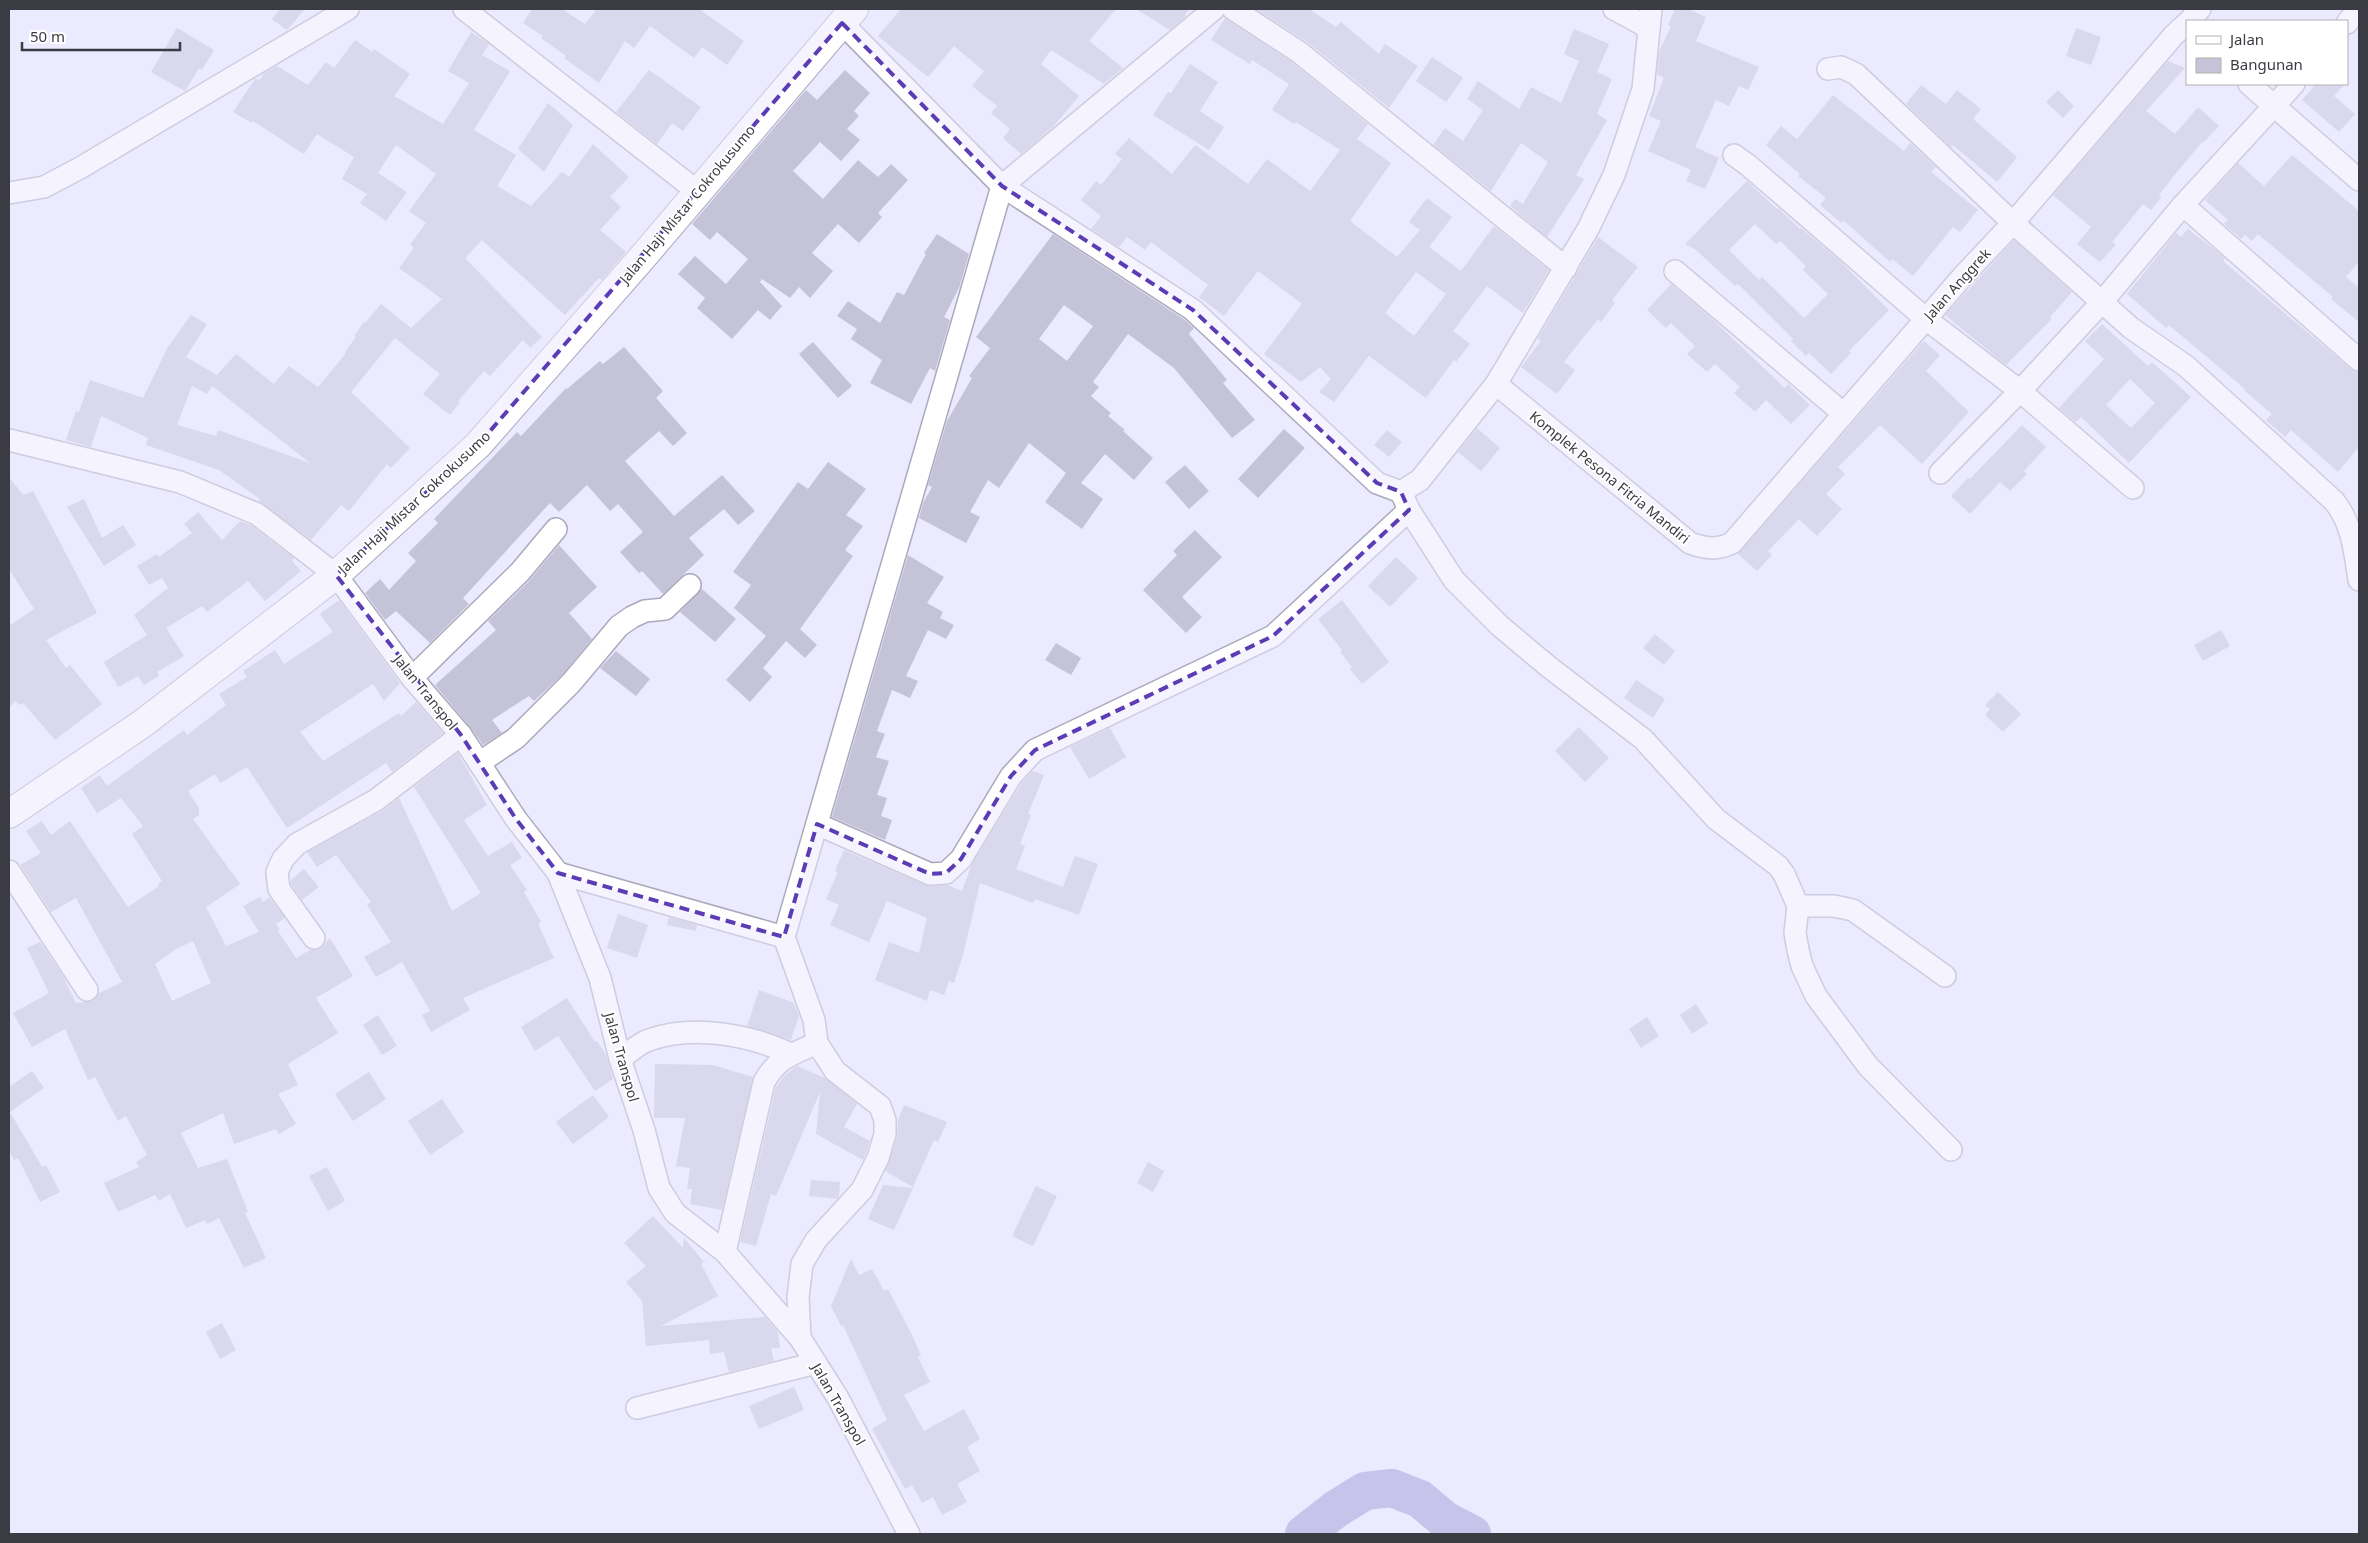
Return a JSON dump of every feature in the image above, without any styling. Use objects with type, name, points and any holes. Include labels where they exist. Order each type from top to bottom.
[{"type":"main road","name":"Jalan Haji Mistar Cokrokusumo","points":[[9,814],[142,724],[336,575],[478,445],[848,16]]},
{"type":"street","points":[[9,193],[44,187],[73,172],[348,9]]},
{"type":"street","points":[[464,9],[698,192]]},
{"type":"street","points":[[800,1338],[798,1297],[802,1264],[816,1240],[862,1190],[878,1158],[885,1134],[885,1120],[880,1106],[835,1071],[817,1043],[814,1020],[784,938],[1002,186],[1214,9]]},
{"type":"street","points":[[1233,9],[1299,52],[1566,268]]},
{"type":"street","points":[[817,824],[930,874],[946,873],[960,859],[1011,776],[1035,750],[1273,636],[1405,501],[1496,384],[1588,229],[1614,175],[1643,89],[1650,19],[1614,9]]},
{"type":"street","name":"Jalan Anggrek","points":[[2190,20],[2200,9]]},
{"type":"street","points":[[848,16],[1002,186],[1193,310],[1377,483],[1405,501],[1454,580],[1500,626],[1548,667],[1643,739],[1716,819],[1778,866],[1784,874],[1798,906],[1795,933],[1798,950],[1802,966],[1816,996],[1868,1066],[1951,1150]]},
{"type":"street","name":"Jalan Anggrek","points":[[1732,543],[1963,276],[2013,223],[2186,25]]},
{"type":"street","points":[[1828,70],[1841,67],[1856,74],[2013,223],[2131,328],[2186,366],[2334,501],[2348,523],[2359,580]]},
{"type":"street","points":[[2250,85],[2359,180]]},
{"type":"street","points":[[1940,473],[2020,391],[2102,302],[2183,205],[2293,85]]},
{"type":"street","points":[[1734,155],[1748,164],[1926,319],[2020,391],[2133,488]]},
{"type":"street","points":[[2183,205],[2359,360]]},
{"type":"street","points":[[1674,271],[1844,414]]},
{"type":"street","name":"Komplek Pesona Fitria Mandiri","points":[[1496,384],[1690,543],[1701,547],[1719,549],[1732,543]]},
{"type":"street","name":"Jalan Transpol","points":[[9,440],[180,482],[257,514],[336,575],[412,678],[461,735],[516,819],[558,873],[600,978],[620,1059],[644,1130],[659,1188],[675,1213],[725,1252],[800,1338],[838,1398],[908,1534]]},
{"type":"street","points":[[412,678],[520,572],[556,529]]},
{"type":"street","points":[[479,763],[516,738],[571,683],[619,626],[645,611],[665,609],[690,585]]},
{"type":"street","points":[[314,938],[279,889],[277,872],[283,859],[297,844],[376,800],[461,735]]},
{"type":"street","points":[[9,870],[87,990]]},
{"type":"street","points":[[558,873],[784,938]]},
{"type":"street","points":[[1798,906],[1834,906],[1853,910],[1945,976]]},
{"type":"street","points":[[620,1059],[647,1040],[685,1033],[739,1037],[770,1044],[791,1054]]},
{"type":"street","points":[[725,1252],[764,1082],[772,1068],[791,1054],[817,1043]]},
{"type":"street","points":[[637,1408],[816,1364]]},
{"type":"highlighted area","points":[[842,23],[1002,186],[1193,310],[1377,483],[1401,492],[1409,510],[1273,636],[1035,750],[1011,776],[961,859],[946,873],[930,874],[817,824],[784,937],[558,873],[516,819],[461,735],[336,575],[478,445]]},
{"type":"building","points":[[280,9],[305,9],[287,30],[272,19]]},
{"type":"building","points":[[532,9],[562,9],[585,24],[597,9],[699,9],[744,41],[727,65],[702,47],[694,58],[650,26],[634,48],[625,41],[599,83],[564,58],[566,56],[541,38],[543,36],[523,23]]},
{"type":"building","points":[[901,9],[1116,9],[1089,41],[1123,68],[1104,84],[1051,50],[1041,64],[1079,96],[1053,127],[1021,154],[1003,138],[1010,129],[991,113],[997,106],[972,86],[984,71],[954,46],[928,77],[878,36]]},
{"type":"building","points":[[1136,9],[1189,9],[1184,18],[1170,30]]},
{"type":"building","points":[[1256,9],[1309,9],[1336,27],[1341,22],[1379,54],[1385,44],[1418,66],[1389,108],[1307,42]]},
{"type":"building","points":[[1675,9],[1688,9],[1706,17],[1696,41],[1759,67],[1748,90],[1739,86],[1729,106],[1716,100],[1695,147],[1719,158],[1705,189],[1686,181],[1691,170],[1648,151],[1661,121],[1649,116],[1664,78],[1657,74],[1659,52],[1671,26],[1668,25]]},
{"type":"building","points":[[1225,18],[1292,62],[1368,124],[1357,139],[1391,163],[1350,221],[1397,257],[1420,230],[1409,222],[1427,198],[1452,217],[1429,247],[1461,271],[1494,226],[1549,270],[1523,313],[1487,286],[1453,331],[1470,344],[1456,362],[1454,360],[1426,398],[1369,356],[1334,402],[1319,392],[1331,379],[1320,367],[1301,382],[1264,354],[1302,304],[1258,271],[1224,316],[1199,297],[1208,285],[1151,242],[1145,250],[1127,237],[1119,247],[1091,229],[1101,216],[1081,200],[1096,181],[1101,185],[1122,159],[1115,154],[1129,138],[1172,174],[1195,145],[1248,184],[1267,159],[1310,191],[1340,150],[1296,122],[1294,124],[1272,110],[1289,84],[1252,60],[1250,64],[1211,40]],"holes":[[[1416,272],[1446,294],[1414,336],[1385,313]]]},
{"type":"building","points":[[177,28],[214,50],[202,70],[199,68],[185,91],[151,72]]},
{"type":"building","points":[[2076,28],[2101,37],[2091,65],[2066,56]]},
{"type":"building","points":[[1574,29],[1609,44],[1597,72],[1612,79],[1597,114],[1607,120],[1576,175],[1584,179],[1547,237],[1510,206],[1515,199],[1523,204],[1548,162],[1521,143],[1491,191],[1433,145],[1445,128],[1463,141],[1483,110],[1467,99],[1478,81],[1519,109],[1531,87],[1561,103],[1579,61],[1564,54]]},
{"type":"building","points":[[471,32],[489,44],[482,55],[510,71],[474,130],[516,155],[497,186],[531,206],[562,172],[569,177],[593,144],[629,177],[610,197],[621,207],[600,230],[626,252],[602,280],[599,278],[565,315],[482,240],[465,258],[542,337],[530,348],[523,340],[490,376],[484,371],[458,401],[460,402],[450,415],[423,394],[440,374],[395,338],[351,392],[410,448],[391,468],[387,464],[349,511],[341,505],[311,540],[258,501],[260,499],[219,470],[146,445],[148,438],[101,416],[91,447],[66,440],[76,411],[79,412],[90,380],[143,398],[168,347],[191,315],[207,324],[186,357],[217,375],[236,354],[274,384],[289,366],[318,387],[346,353],[356,337],[354,336],[364,322],[381,304],[411,328],[442,299],[399,268],[414,248],[410,245],[426,223],[409,211],[436,174],[396,145],[378,173],[407,192],[386,221],[360,203],[367,194],[342,179],[354,157],[317,134],[304,154],[253,121],[252,123],[233,112],[255,79],[260,80],[264,73],[277,66],[308,85],[326,62],[334,68],[355,40],[372,52],[374,49],[410,74],[394,96],[443,124],[469,83],[448,71]],"holes":[[[192,386],[207,394],[212,386],[310,463],[218,430],[216,436],[177,425]]]},
{"type":"building","points":[[1432,57],[1463,78],[1446,102],[1416,81]]},
{"type":"building","points":[[2168,61],[2185,68],[2146,111],[2175,134],[2198,107],[2219,126],[2202,142],[2176,173],[2159,195],[2161,198],[2151,210],[2143,204],[2112,242],[2116,245],[2100,262],[2077,244],[2091,227],[2053,195]]},
{"type":"building","points":[[1190,64],[1218,82],[1200,111],[1224,127],[1209,150],[1153,115],[1168,92],[1171,93]]},
{"type":"building","points":[[649,70],[701,107],[683,131],[672,123],[657,144],[616,112]]},
{"type":"building","points":[[845,70],[870,93],[854,111],[859,116],[847,129],[860,140],[841,161],[820,142],[793,171],[823,199],[858,160],[878,177],[891,164],[908,180],[878,213],[882,217],[859,243],[838,224],[812,253],[833,271],[810,298],[799,287],[790,298],[762,279],[760,282],[782,306],[770,320],[758,310],[732,339],[697,308],[705,298],[678,274],[695,256],[726,284],[748,259],[717,232],[710,240],[692,224],[806,90],[817,100]]},
{"type":"building","points":[[1921,85],[1946,104],[1957,90],[1981,109],[1973,119],[2017,157],[1997,182],[1953,145],[1951,147],[1906,104]]},
{"type":"building","points":[[2315,85],[2344,85],[2334,96],[2355,114],[2339,132],[2302,100]]},
{"type":"building","points":[[2058,90],[2074,106],[2063,118],[2046,102]]},
{"type":"building","points":[[1833,95],[1904,151],[1910,143],[1936,167],[1931,172],[1978,210],[1960,232],[1953,227],[1913,276],[1892,259],[1890,262],[1843,220],[1841,223],[1820,205],[1826,198],[1798,176],[1800,174],[1766,145],[1781,126],[1797,139]]},
{"type":"building","points":[[548,103],[573,125],[544,172],[518,149]]},
{"type":"building","points":[[2292,155],[2359,211],[2359,262],[2346,277],[2359,288],[2359,322],[2331,299],[2333,297],[2258,234],[2252,241],[2245,235],[2241,239],[2224,224],[2228,220],[2205,200],[2238,163],[2264,186]]},
{"type":"building","points":[[1747,181],[1800,229],[1841,262],[1889,310],[1849,351],[1851,353],[1831,374],[1809,353],[1806,356],[1791,341],[1793,339],[1738,284],[1735,286],[1696,250],[1685,244]],"holes":[[[1755,224],[1776,244],[1780,241],[1806,266],[1803,270],[1828,294],[1804,318],[1762,277],[1759,280],[1729,250]]]},
{"type":"building","points":[[2188,229],[2225,258],[2223,261],[2351,369],[2359,373],[2359,447],[2338,472],[2291,430],[2285,437],[2266,420],[2272,414],[2245,389],[2169,325],[2166,328],[2127,294],[2176,233],[2181,237]]},
{"type":"building","points":[[937,234],[969,254],[959,288],[944,317],[950,320],[935,371],[930,368],[911,404],[870,383],[882,360],[851,339],[857,329],[837,316],[848,301],[880,323],[897,292],[904,295],[926,254],[924,253]]},
{"type":"building","points":[[1053,234],[1185,320],[1194,328],[1189,334],[1227,380],[1223,383],[1255,420],[1232,438],[1174,368],[1128,334],[1093,382],[1099,387],[1091,396],[1111,413],[1108,416],[1125,430],[1123,431],[1153,458],[1134,480],[1105,454],[1081,483],[1103,499],[1082,529],[1045,502],[1066,473],[1029,443],[999,488],[988,480],[970,512],[980,517],[966,543],[919,518],[923,503],[932,487],[928,485],[947,421],[972,378],[969,376],[990,348],[976,337]],"holes":[[[1064,305],[1093,326],[1067,361],[1039,339]]]},
{"type":"building","points":[[1598,237],[1638,267],[1612,300],[1615,303],[1601,322],[1598,319],[1564,362],[1575,370],[1557,394],[1521,367],[1541,341],[1538,338]]},
{"type":"building","points":[[2014,240],[2072,292],[2050,317],[2052,319],[2006,365],[1945,315]]},
{"type":"building","points":[[1671,284],[1711,318],[1785,388],[1788,384],[1810,405],[1791,424],[1766,400],[1755,412],[1734,393],[1740,387],[1715,364],[1707,372],[1687,354],[1695,346],[1671,323],[1666,328],[1647,310]]},
{"type":"building","points":[[2102,324],[2148,366],[2152,362],[2191,397],[2129,463],[2081,417],[2076,422],[2059,408],[2104,359],[2085,341]],"holes":[[[2130,379],[2155,403],[2131,428],[2106,405]]]},
{"type":"building","points":[[1924,341],[1940,355],[1926,371],[1969,412],[1922,464],[1880,425],[1838,467],[1845,474],[1826,494],[1842,509],[1817,536],[1799,519],[1768,551],[1772,555],[1757,571],[1738,554]]},
{"type":"building","points":[[813,342],[852,386],[838,398],[799,354]]},
{"type":"building","points":[[624,347],[663,391],[656,398],[687,433],[673,446],[659,431],[625,461],[674,516],[722,475],[755,511],[738,525],[724,509],[689,538],[704,555],[663,594],[642,571],[639,573],[620,552],[643,532],[618,504],[610,511],[587,485],[559,512],[550,503],[463,598],[469,604],[430,643],[396,611],[385,620],[365,593],[380,579],[389,590],[416,561],[408,553],[438,523],[434,519],[517,432],[521,436],[566,388],[600,361],[603,364]]},
{"type":"building","points":[[2022,425],[2046,447],[2024,471],[2027,474],[2010,491],[2000,482],[1970,514],[1951,496]]},
{"type":"building","points":[[1477,428],[1500,448],[1481,471],[1458,452]]},
{"type":"building","points":[[1284,429],[1305,448],[1258,498],[1238,479]]},
{"type":"building","points":[[1387,430],[1402,442],[1389,457],[1374,445]]},
{"type":"building","points":[[828,462],[866,489],[846,515],[863,526],[845,550],[853,556],[800,629],[817,645],[805,658],[786,641],[763,668],[772,677],[750,702],[726,680],[766,636],[734,608],[751,585],[733,572],[798,482],[808,489]]},
{"type":"building","points":[[1185,465],[1209,491],[1189,509],[1165,482]]},
{"type":"building","points":[[9,477],[23,495],[33,491],[97,613],[46,640],[66,668],[70,665],[102,704],[55,740],[23,703],[19,705],[16,701],[9,707],[9,626],[34,609],[9,569]]},
{"type":"building","points":[[84,499],[102,538],[123,525],[136,545],[104,566],[67,507]]},
{"type":"building","points":[[198,512],[222,540],[240,521],[251,525],[294,558],[292,561],[301,571],[265,601],[248,581],[207,612],[202,606],[166,628],[184,656],[157,672],[159,676],[144,685],[138,676],[118,687],[104,662],[147,635],[134,615],[168,588],[162,578],[149,585],[137,566],[157,554],[159,557],[192,533],[184,524]]},
{"type":"building","points":[[1195,530],[1222,557],[1182,597],[1202,617],[1186,633],[1143,590],[1177,555],[1173,551]]},
{"type":"building","points":[[559,545],[597,587],[569,613],[592,639],[562,675],[534,701],[529,696],[492,720],[502,733],[483,745],[435,685],[496,630],[488,621],[529,581]]},
{"type":"building","points":[[908,555],[944,577],[927,603],[943,612],[940,618],[954,625],[946,639],[928,630],[906,676],[918,681],[910,698],[892,690],[877,731],[885,734],[876,757],[889,761],[877,795],[887,798],[881,816],[892,820],[885,840],[832,817]]},
{"type":"building","points":[[1396,557],[1418,578],[1390,607],[1368,586]]},
{"type":"building","points":[[702,589],[736,619],[715,642],[680,612]]},
{"type":"building","points":[[339,600],[400,683],[384,701],[373,684],[300,732],[323,761],[399,713],[401,716],[416,702],[443,733],[392,772],[386,763],[287,828],[247,767],[220,783],[215,774],[188,791],[199,808],[199,815],[193,819],[240,884],[206,907],[226,946],[259,932],[243,906],[260,897],[263,902],[269,897],[285,918],[276,924],[280,930],[278,931],[296,958],[310,950],[321,948],[330,938],[353,976],[316,998],[338,1033],[288,1064],[298,1085],[278,1094],[296,1124],[279,1134],[276,1129],[234,1144],[223,1113],[181,1133],[198,1168],[227,1159],[248,1212],[245,1213],[266,1258],[244,1268],[219,1218],[207,1224],[205,1220],[186,1228],[170,1194],[159,1201],[155,1195],[118,1212],[104,1183],[139,1167],[136,1162],[147,1155],[126,1116],[118,1121],[95,1077],[88,1080],[65,1029],[32,1047],[13,1013],[49,993],[27,948],[40,942],[62,974],[76,1003],[93,1001],[99,993],[122,982],[76,898],[51,912],[20,865],[41,853],[26,831],[42,821],[51,835],[70,821],[128,907],[159,886],[158,884],[162,881],[132,834],[143,826],[121,798],[97,813],[81,788],[100,775],[107,786],[184,730],[187,735],[226,705],[219,694],[247,677],[243,671],[275,650],[284,664],[333,632],[320,614]],"holes":[[[193,941],[211,983],[172,1001],[155,964],[176,949]]]},
{"type":"building","points":[[1342,600],[1389,662],[1362,684],[1340,652],[1342,650],[1318,619]]},
{"type":"building","points":[[2221,630],[2230,646],[2203,661],[2194,645]]},
{"type":"building","points":[[1655,634],[1675,651],[1664,665],[1643,648]]},
{"type":"building","points":[[1056,643],[1081,658],[1071,675],[1045,660]]},
{"type":"building","points":[[616,651],[650,679],[636,696],[600,668]]},
{"type":"building","points":[[1636,680],[1665,699],[1653,718],[1624,698]]},
{"type":"building","points":[[1998,692],[2021,714],[2003,732],[1985,715],[1990,709],[1985,705]]},
{"type":"building","points":[[1579,727],[1609,758],[1585,782],[1555,751]]},
{"type":"building","points":[[1110,728],[1126,757],[1089,779],[1070,747]]},
{"type":"building","points":[[458,753],[487,805],[464,820],[488,856],[512,842],[522,858],[510,865],[527,890],[524,892],[541,922],[538,924],[554,958],[463,998],[470,1010],[431,1032],[422,1015],[430,1011],[402,962],[376,977],[364,957],[391,942],[367,905],[371,902],[336,855],[317,867],[307,852],[382,811],[399,798],[452,911],[481,893],[414,787]]},
{"type":"building","points":[[1033,771],[1044,775],[1028,814],[1031,815],[1020,844],[1025,846],[1016,869],[1063,887],[1075,856],[1098,864],[1079,915],[1035,899],[1033,903],[980,883],[963,955],[954,983],[949,981],[944,995],[930,990],[927,1001],[875,980],[889,942],[919,953],[927,918],[887,901],[869,942],[830,925],[839,905],[826,899],[838,872],[835,871],[844,850],[925,885],[948,885],[962,891],[972,864],[1021,784]]},
{"type":"building","points":[[304,869],[319,887],[302,900],[291,884],[291,880]]},
{"type":"building","points":[[618,914],[648,925],[637,958],[607,948]]},
{"type":"building","points":[[669,917],[697,925],[696,931],[667,925]]},
{"type":"building","points":[[759,990],[794,1003],[799,1016],[791,1040],[747,1026]]},
{"type":"building","points":[[567,998],[595,1042],[597,1041],[606,1055],[613,1079],[595,1091],[558,1036],[535,1051],[521,1027]]},
{"type":"building","points":[[1696,1004],[1708,1023],[1692,1034],[1680,1015]]},
{"type":"building","points":[[378,1015],[397,1046],[382,1055],[363,1025]]},
{"type":"building","points":[[1647,1017],[1659,1036],[1641,1048],[1629,1029]]},
{"type":"building","points":[[655,1064],[713,1065],[753,1077],[722,1210],[690,1204],[692,1189],[687,1189],[690,1168],[676,1166],[685,1118],[654,1118]]},
{"type":"building","points":[[797,1066],[825,1078],[857,1104],[844,1127],[870,1141],[863,1160],[816,1134],[820,1092],[776,1196],[771,1194],[756,1246],[740,1242],[776,1087],[784,1076]]},
{"type":"building","points":[[32,1071],[44,1088],[10,1112],[42,1167],[46,1165],[60,1192],[40,1202],[18,1158],[14,1160],[9,1150],[9,1087]]},
{"type":"building","points":[[369,1072],[386,1099],[353,1121],[335,1094]]},
{"type":"building","points":[[593,1095],[609,1117],[573,1144],[556,1122]]},
{"type":"building","points":[[442,1099],[464,1132],[430,1155],[408,1121]]},
{"type":"building","points":[[904,1105],[947,1122],[938,1142],[934,1140],[913,1187],[885,1171],[897,1138],[898,1120]]},
{"type":"building","points":[[1148,1162],[1164,1171],[1153,1192],[1137,1183]]},
{"type":"building","points":[[327,1167],[345,1201],[328,1211],[309,1176]]},
{"type":"building","points":[[811,1180],[840,1182],[839,1196],[837,1199],[809,1196]]},
{"type":"building","points":[[883,1185],[913,1188],[894,1230],[868,1219]]},
{"type":"building","points":[[1036,1186],[1057,1196],[1033,1246],[1012,1236]]},
{"type":"building","points":[[653,1216],[683,1248],[684,1238],[704,1262],[701,1264],[718,1296],[661,1326],[765,1317],[778,1332],[780,1348],[771,1348],[774,1361],[729,1372],[724,1352],[710,1354],[709,1340],[646,1346],[642,1301],[626,1282],[646,1266],[624,1243]]},
{"type":"building","points":[[851,1259],[859,1275],[872,1269],[884,1291],[888,1289],[913,1337],[921,1356],[918,1357],[930,1382],[904,1395],[924,1431],[964,1409],[980,1439],[967,1447],[980,1471],[957,1484],[967,1502],[942,1515],[933,1497],[922,1503],[912,1485],[905,1489],[872,1429],[887,1420],[843,1325],[841,1326],[831,1306]]},
{"type":"building","points":[[222,1323],[236,1350],[220,1359],[206,1332]]},
{"type":"building","points":[[794,1387],[804,1410],[759,1429],[749,1406]]},
{"type":"waterway","points":[[1304,1534],[1336,1509],[1365,1491],[1392,1488],[1420,1499],[1445,1520],[1472,1534]]}]
